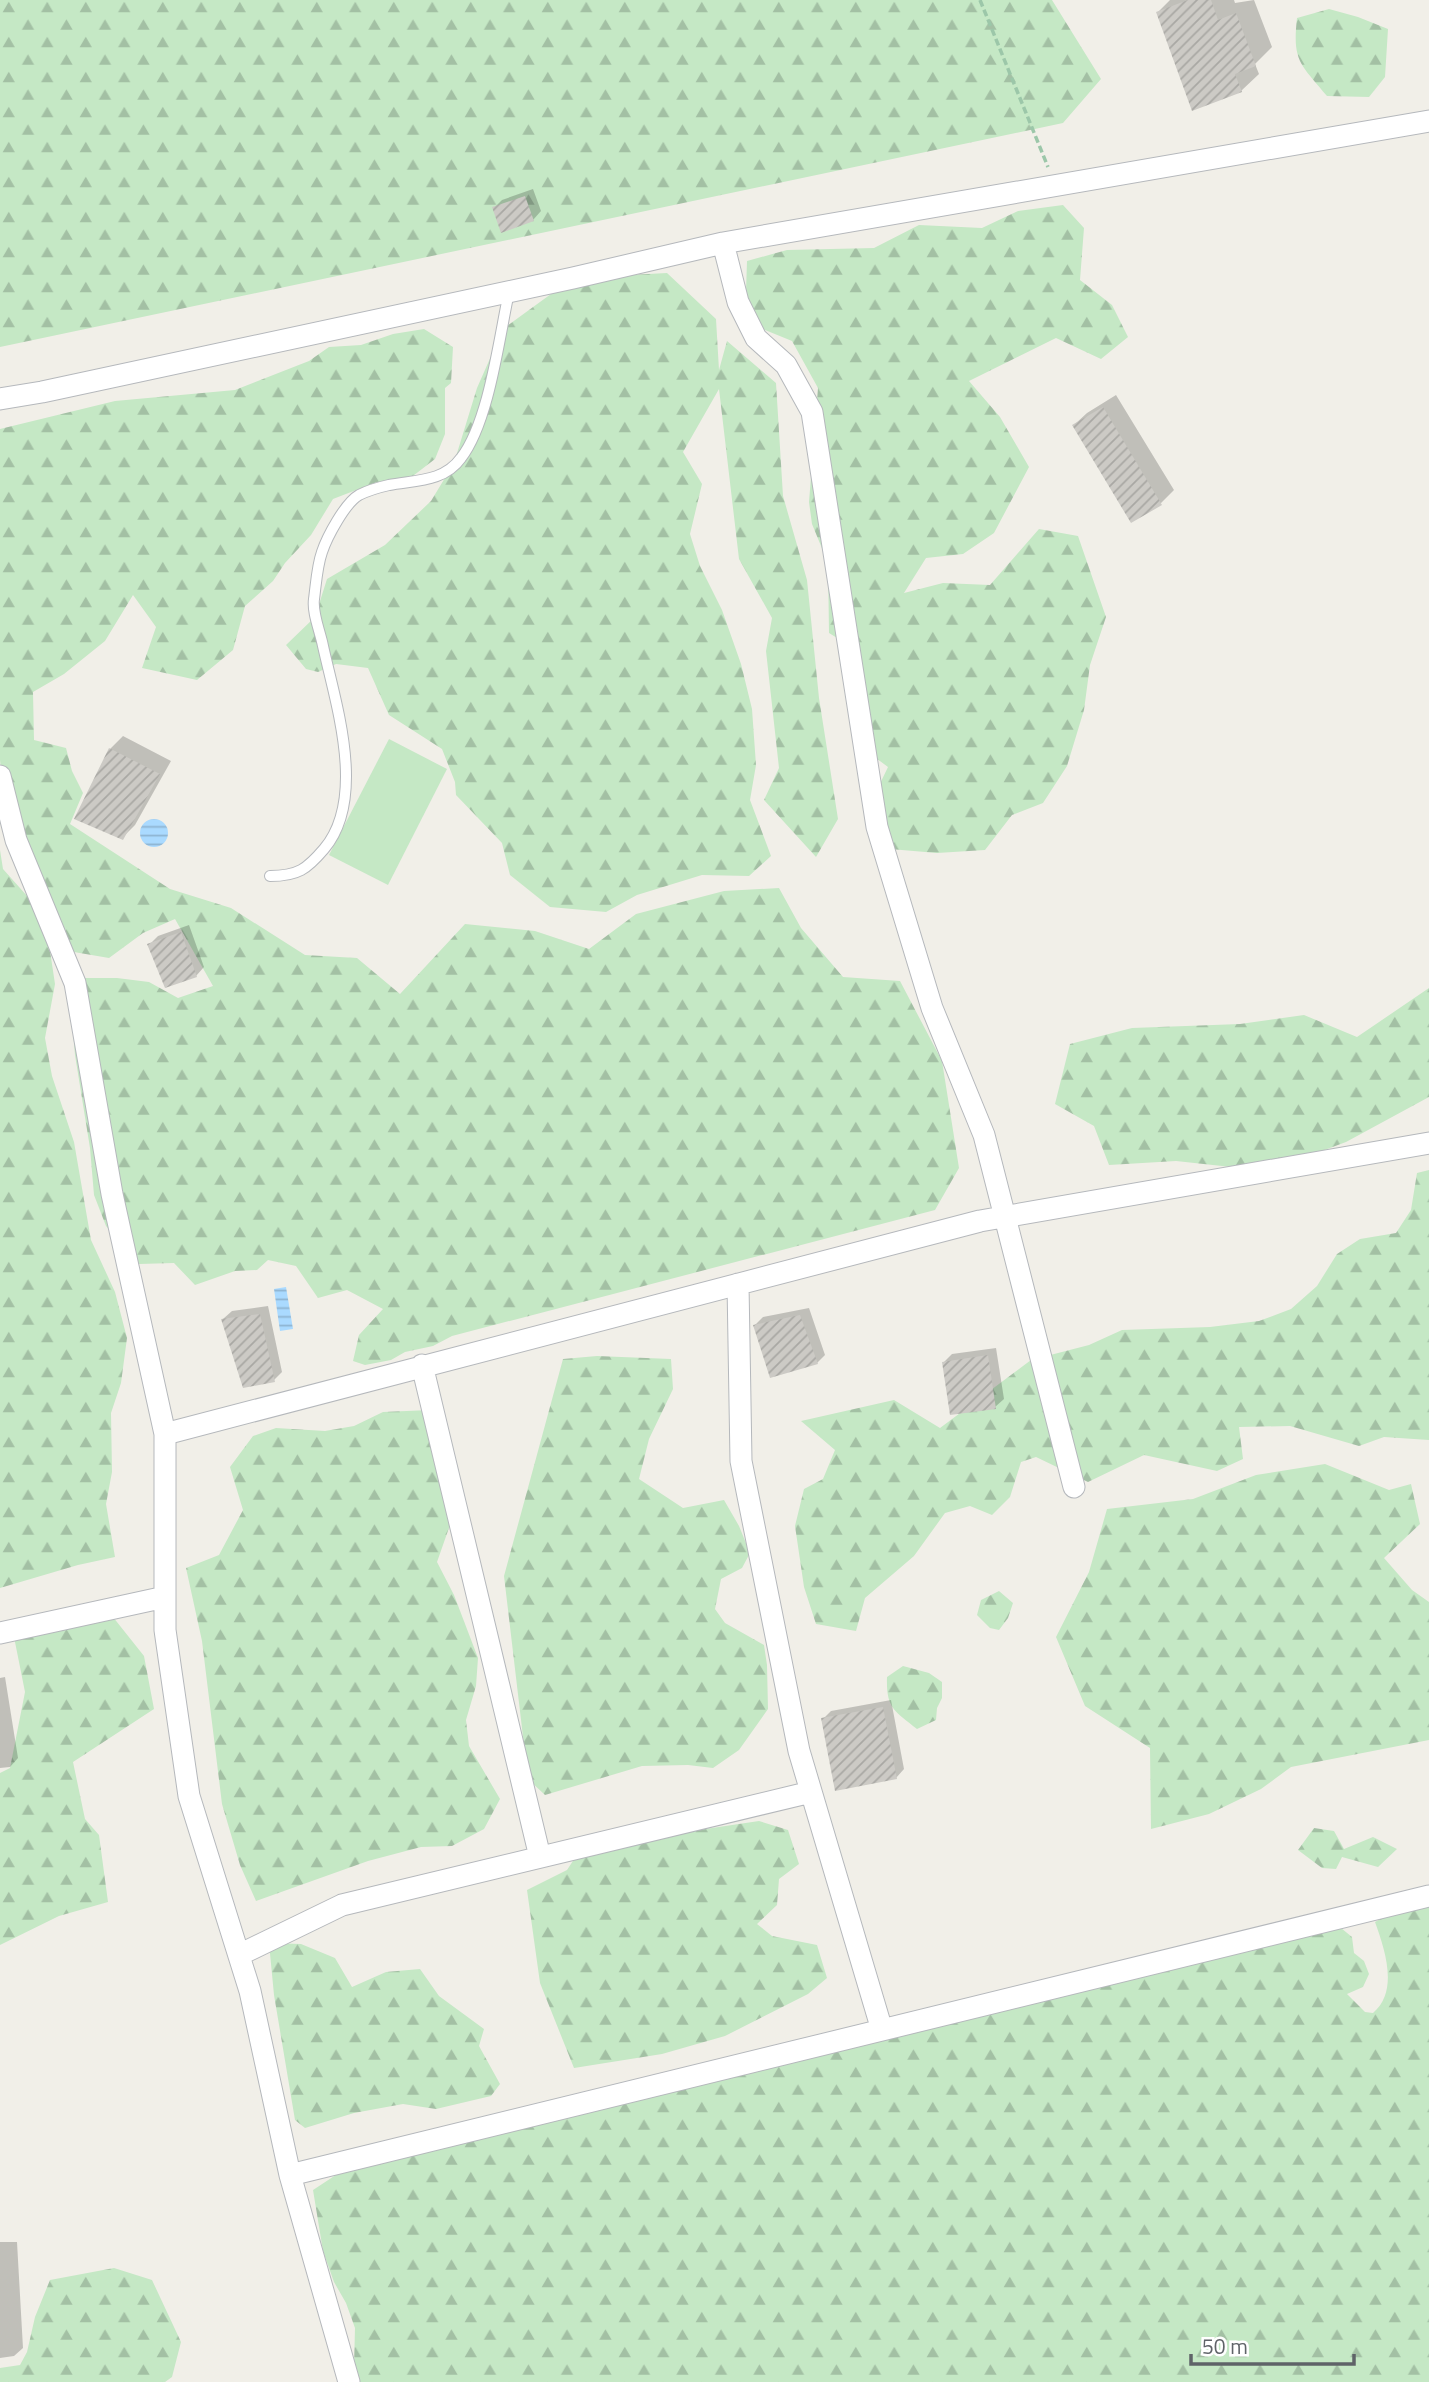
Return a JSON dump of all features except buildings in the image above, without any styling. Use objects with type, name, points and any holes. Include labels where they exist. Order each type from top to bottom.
[{"type":"street","points":[[0,399],[509,292],[723,243],[1429,121]]},
{"type":"street","points":[[723,243],[738,302],[756,338],[786,365],[812,412],[877,828],[932,1008],[984,1135],[1074,1487]]},
{"type":"street","points":[[0,776],[16,840],[75,983],[111,1195],[165,1434],[165,1630],[189,1796],[250,1992],[290,2175],[349,2382]]},
{"type":"street","points":[[165,1434],[967,1224],[1429,1143]]},
{"type":"street","points":[[738,1284],[741,1461],[799,1751],[882,2030]]},
{"type":"street","points":[[422,1365],[540,1857]]},
{"type":"street","points":[[0,1633],[165,1597]]},
{"type":"street","points":[[239,1955],[342,1905],[811,1792]]},
{"type":"street","points":[[290,2175],[1429,1896]]},
{"type":"lane","points":[[270,876],[297,873],[311,864],[334,837],[345,809],[344,754],[337,706],[313,603],[321,553],[338,519],[357,496],[387,485],[420,482],[442,474],[460,460],[473,439],[485,403],[509,292]]},
{"type":"path","points":[[980,0],[1055,185]]},
{"type":"green space","points":[[0,0],[1052,0],[1101,79],[1063,123],[0,347]]},
{"type":"green space","points":[[1329,9],[1388,29],[1385,77],[1369,97],[1327,96],[1300,61],[1296,44],[1297,18]]},
{"type":"green space","points":[[1063,205],[1084,228],[1080,280],[1112,305],[1128,337],[1101,359],[1056,338],[969,381],[1000,417],[1029,467],[994,533],[963,554],[926,558],[904,593],[943,583],[990,585],[1039,529],[1078,536],[1106,617],[1090,665],[1084,710],[1067,766],[1043,803],[1012,815],[985,850],[937,853],[890,849],[875,794],[888,767],[857,744],[860,652],[829,633],[828,563],[812,524],[809,502],[818,388],[792,341],[745,322],[747,261],[787,250],[874,248],[919,225],[982,228],[1018,211]]},
{"type":"green space","points":[[667,273],[716,319],[719,370],[727,341],[776,383],[783,496],[807,580],[819,698],[838,819],[816,857],[764,800],[779,768],[766,651],[772,618],[739,559],[719,389],[683,452],[702,484],[690,534],[700,566],[722,610],[741,664],[752,709],[756,765],[750,800],[771,856],[749,876],[702,875],[637,895],[606,912],[550,907],[510,875],[502,843],[456,795],[455,782],[442,749],[389,715],[368,668],[336,664],[318,672],[306,669],[286,645],[315,617],[327,579],[385,545],[431,501],[454,463],[477,388],[503,329],[573,278]]},
{"type":"green space","points":[[424,329],[453,347],[451,383],[445,388],[445,434],[435,459],[409,479],[377,482],[333,499],[311,535],[285,563],[273,581],[245,606],[233,650],[197,680],[142,668],[156,627],[133,595],[105,641],[64,674],[33,692],[34,740],[66,748],[72,771],[83,793],[70,824],[170,889],[231,908],[305,955],[357,958],[400,994],[465,924],[535,931],[589,949],[636,914],[724,891],[779,888],[801,928],[843,977],[900,981],[942,1061],[959,1168],[935,1210],[452,1336],[433,1346],[405,1352],[391,1360],[365,1365],[353,1361],[359,1335],[383,1309],[347,1290],[318,1298],[296,1266],[268,1260],[257,1270],[235,1271],[195,1285],[174,1263],[139,1264],[106,1226],[94,1195],[90,1148],[75,1055],[72,1019],[81,978],[117,978],[149,982],[178,998],[213,986],[175,919],[143,933],[109,958],[68,951],[5,808],[0,760],[0,429],[115,401],[235,390],[309,361],[329,347],[361,345],[393,334]]},
{"type":"green space","points":[[389,739],[447,769],[388,885],[329,855]]},
{"type":"green space","points":[[0,850],[3,869],[28,897],[47,931],[55,984],[45,1038],[52,1076],[74,1142],[91,1240],[115,1292],[127,1338],[121,1383],[111,1413],[112,1472],[106,1504],[115,1557],[0,1588]]},
{"type":"green space","points":[[1429,988],[1429,1097],[1346,1142],[1268,1171],[1176,1161],[1109,1165],[1094,1126],[1055,1104],[1070,1044],[1132,1028],[1240,1024],[1304,1015],[1357,1037]]},
{"type":"green space","points":[[1429,1170],[1429,1440],[1384,1437],[1359,1446],[1290,1426],[1239,1427],[1243,1459],[1217,1471],[1144,1455],[1088,1482],[1036,1457],[1021,1462],[1010,1497],[992,1515],[970,1506],[945,1513],[914,1556],[865,1598],[856,1631],[816,1624],[804,1587],[795,1526],[804,1489],[823,1479],[835,1450],[801,1421],[894,1400],[940,1428],[1031,1360],[1089,1345],[1122,1330],[1210,1327],[1259,1321],[1291,1309],[1317,1286],[1337,1254],[1360,1239],[1396,1233],[1411,1210],[1417,1173]]},
{"type":"green space","points":[[597,1356],[671,1359],[673,1389],[649,1439],[639,1479],[683,1508],[724,1500],[739,1526],[750,1553],[742,1568],[721,1579],[715,1609],[725,1623],[764,1645],[768,1709],[739,1750],[713,1768],[688,1765],[642,1766],[545,1795],[528,1779],[504,1576],[563,1359]]},
{"type":"green space","points":[[430,1410],[450,1525],[437,1562],[454,1595],[478,1658],[476,1686],[466,1720],[469,1746],[500,1799],[484,1829],[452,1846],[421,1847],[368,1861],[256,1901],[240,1865],[222,1804],[202,1641],[186,1568],[219,1555],[243,1510],[230,1467],[253,1436],[276,1428],[325,1431],[354,1426],[383,1412]]},
{"type":"green space","points":[[1325,1464],[1389,1490],[1411,1484],[1420,1524],[1384,1558],[1412,1590],[1429,1602],[1429,1740],[1291,1767],[1261,1789],[1209,1814],[1151,1829],[1150,1748],[1085,1706],[1056,1637],[1089,1572],[1107,1509],[1193,1499],[1256,1475]]},
{"type":"green space","points":[[999,1591],[1013,1603],[1008,1618],[999,1630],[990,1628],[977,1615],[981,1600]]},
{"type":"green space","points":[[109,1612],[144,1656],[154,1709],[73,1762],[85,1819],[99,1835],[108,1902],[59,1916],[0,1945],[0,1773],[10,1768],[25,1692],[14,1637]]},
{"type":"green space","points":[[903,1666],[929,1673],[942,1682],[942,1698],[937,1708],[936,1720],[917,1729],[897,1713],[888,1696],[887,1677]]},
{"type":"green space","points":[[759,1821],[788,1830],[799,1864],[779,1879],[777,1905],[757,1924],[772,1936],[817,1945],[827,1978],[808,1994],[725,2036],[662,2054],[574,2068],[540,1983],[527,1890],[567,1870],[590,1835],[665,1835]]},
{"type":"green space","points":[[1314,1828],[1334,1831],[1344,1849],[1373,1837],[1397,1849],[1378,1867],[1342,1857],[1336,1869],[1322,1868],[1298,1850]]},
{"type":"green space","points":[[1429,1903],[1429,2382],[357,2382],[354,2366],[355,2328],[323,2251],[313,2190],[345,2169],[1341,1928],[1352,1937],[1354,1953],[1364,1961],[1369,1974],[1363,1987],[1347,1994],[1365,2012],[1373,2013],[1381,2004],[1388,1982],[1386,1957],[1375,1922],[1393,1912]]},
{"type":"green space","points":[[269,1943],[301,1944],[335,1958],[352,1987],[386,1972],[420,1969],[439,1996],[484,2029],[479,2046],[500,2084],[491,2096],[436,2109],[403,2104],[354,2113],[305,2128],[295,2120],[274,1995]]},
{"type":"green space","points":[[114,2268],[152,2280],[181,2342],[172,2377],[165,2382],[0,2382],[0,2368],[20,2365],[27,2352],[35,2317],[50,2280]]},
{"type":"water","points":[[154,819],[164,823],[168,833],[164,843],[154,847],[144,843],[140,833],[144,823]]},
{"type":"water","points":[[286,1287],[293,1329],[280,1331],[274,1289]]}]
